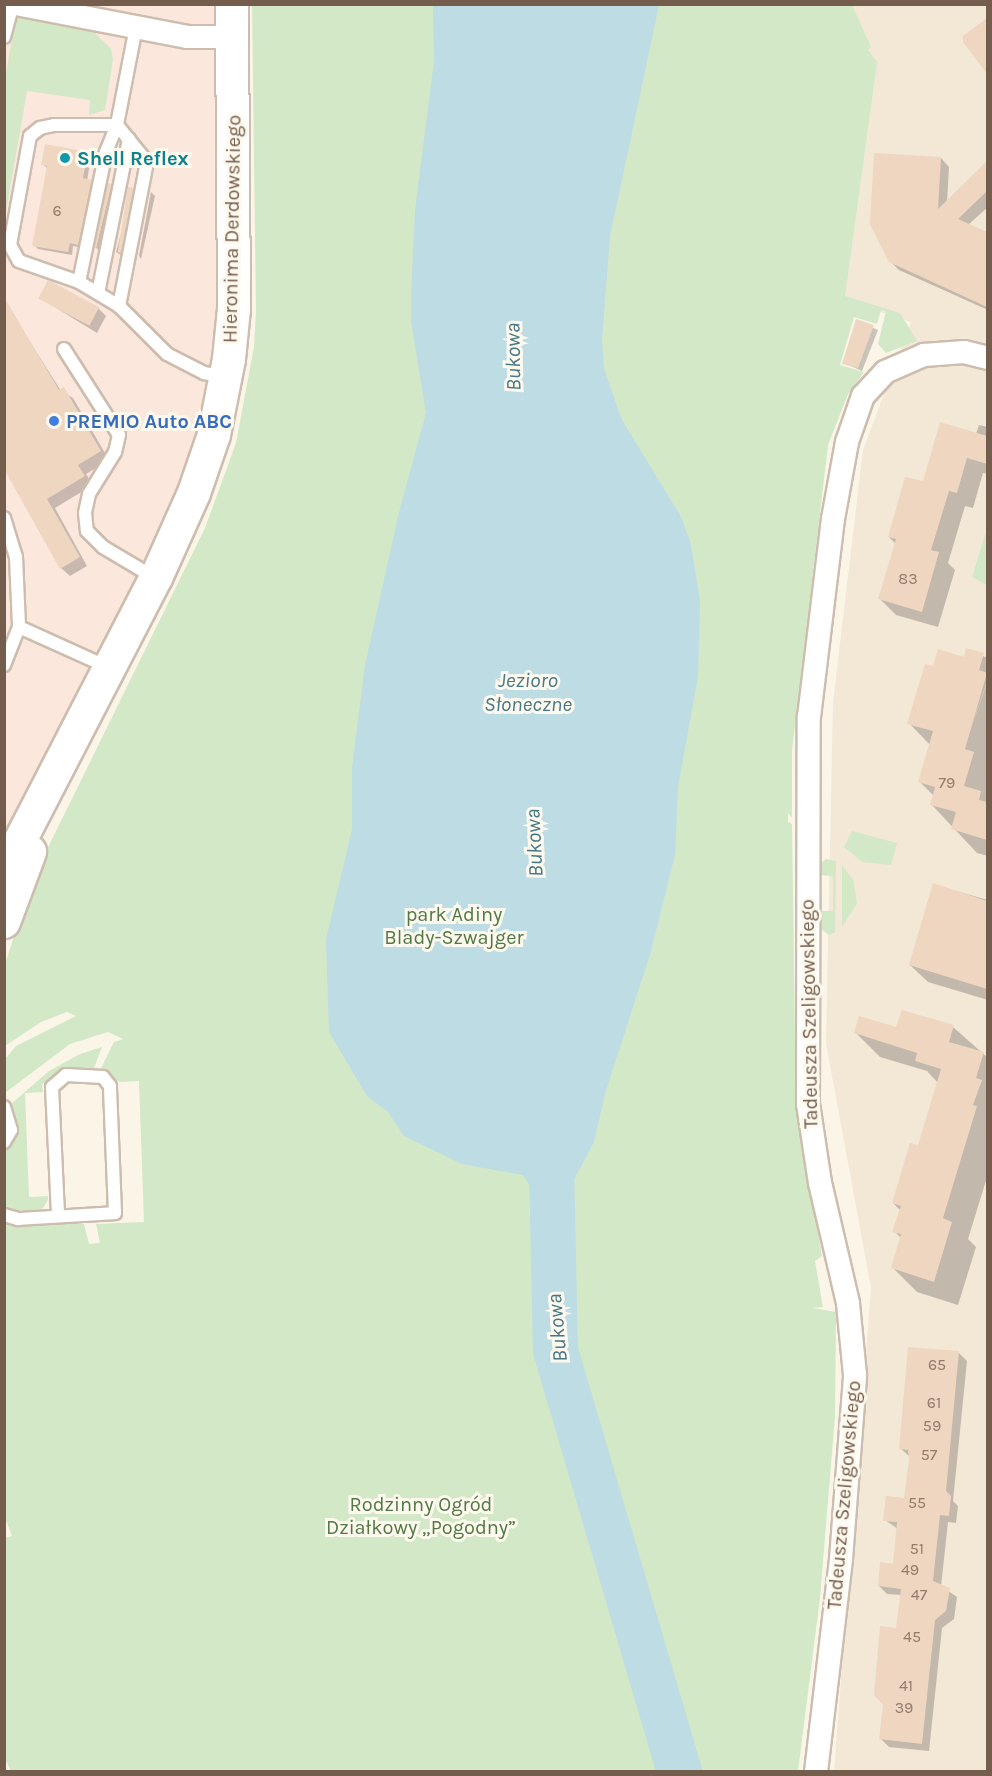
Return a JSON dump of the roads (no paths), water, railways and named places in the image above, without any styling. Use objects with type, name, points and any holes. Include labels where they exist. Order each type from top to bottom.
[{"type":"main road","name":"Hieronima Derdowskiego","points":[[4,872],[156,578],[206,460],[226,377],[234,309],[232,4]]},
{"type":"main road","name":"Hieronima Derdowskiego","points":[[4,922],[88,713]]},
{"type":"street","points":[[15,4],[187,37],[232,37]]},
{"type":"street","name":"Tadeusza Szeligowskiego","points":[[816,1772],[841,1559],[855,1376],[848,1303],[820,1183],[808,1104],[809,717],[835,509],[847,442],[863,396],[885,372],[924,355],[964,352],[987,358]]},
{"type":"lane","points":[[4,37],[15,4]]},
{"type":"lane","points":[[79,282],[106,152],[117,125],[136,27]]},
{"type":"lane","points":[[119,306],[147,162],[117,125],[54,125],[40,128],[30,136],[10,245],[19,261],[79,282],[119,306],[167,354],[204,373],[226,377]]},
{"type":"lane","points":[[98,293],[129,139]]},
{"type":"lane","points":[[64,349],[119,435],[115,452],[89,494],[85,513],[87,531],[103,547],[156,578]]},
{"type":"lane","points":[[4,518],[16,557],[19,627],[4,665]]},
{"type":"lane","points":[[19,627],[111,668]]},
{"type":"lane","points":[[4,1215],[18,1219],[115,1213],[110,1086],[103,1077],[66,1076],[52,1087],[58,1216]]},
{"type":"lane","points":[[4,1107],[11,1130],[4,1142]]},
{"type":"water","name":"Jezioro Słoneczne","points":[[433,5],[659,5],[610,236],[602,339],[604,369],[622,420],[680,515],[690,541],[700,600],[698,676],[678,787],[675,855],[651,951],[605,1094],[594,1142],[570,1187],[559,1196],[555,1224],[543,1222],[542,1206],[523,1175],[462,1164],[404,1136],[388,1112],[367,1096],[329,1032],[326,940],[352,829],[352,767],[365,665],[399,512],[426,413],[411,321],[411,294],[415,210],[434,61]]},
{"type":"waterway","name":"Bukowa","points":[[551,1162],[555,1350],[679,1772]]},
{"type":"place","name":"Shell Reflex","points":[[65,158]]},
{"type":"place","name":"PREMIO Auto ABC","points":[[54,421]]},
{"type":"park label","name":"park Adiny Blady-Szwajger","points":[[454,926]]},
{"type":"park label","name":"Rodzinny Ogród Działkowy „Pogodny”","points":[[421,1516]]}]
